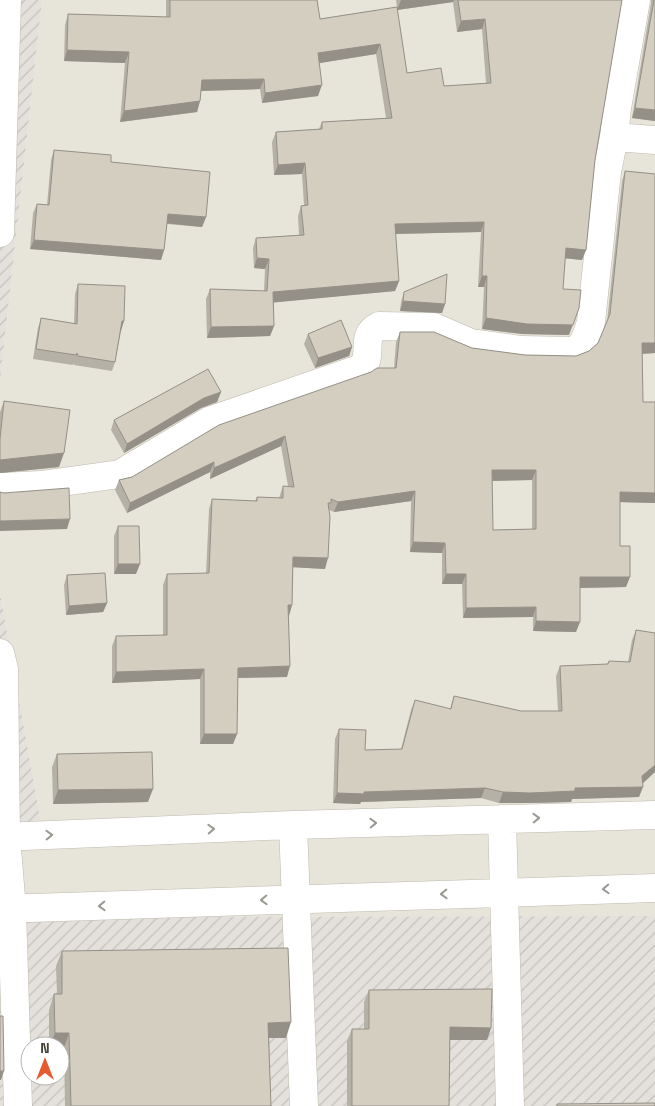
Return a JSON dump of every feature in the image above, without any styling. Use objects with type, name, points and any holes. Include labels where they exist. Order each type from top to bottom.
[{"type":"street","points":[[0,233],[7,0]]},
{"type":"street","points":[[0,487],[41,485],[120,474],[209,421],[362,368],[366,362],[368,337],[372,330],[379,326],[434,327],[471,343],[522,350],[572,351],[579,349],[583,344],[591,322],[607,172],[636,0]]},
{"type":"street","points":[[614,137],[655,140]]},
{"type":"street","points":[[0,653],[4,669],[3,837],[18,1106]]},
{"type":"street","points":[[3,837],[293,825],[655,815]]},
{"type":"street","points":[[502,819],[510,1106]]},
{"type":"street","points":[[293,825],[304,1106]]},
{"type":"street","points":[[6,909],[655,888]]},
{"type":"shaded area","points":[[0,0],[42,0],[0,382]]},
{"type":"shaded area","points":[[42,0],[655,0],[655,916],[0,917],[0,846],[45,846],[0,593],[0,382]]},
{"type":"shaded area","points":[[0,593],[45,846],[0,846]]},
{"type":"shaded area","points":[[655,916],[655,1106],[0,1106],[0,917]]},
{"type":"building","points":[[170,0],[317,0],[320,19],[397,7],[407,73],[441,68],[444,86],[491,83],[485,19],[461,21],[458,0],[622,0],[595,160],[586,250],[566,248],[563,289],[581,290],[579,308],[573,325],[527,324],[486,318],[487,276],[482,276],[484,222],[395,224],[399,281],[273,292],[274,326],[211,327],[210,289],[267,291],[269,259],[257,258],[256,238],[304,235],[301,206],[308,205],[305,163],[278,165],[276,132],[322,129],[322,122],[392,118],[380,44],[318,53],[322,85],[265,93],[264,79],[202,80],[200,101],[124,111],[129,52],[67,50],[68,14],[170,17]]},
{"type":"building","points":[[655,0],[655,110],[635,108]]},
{"type":"building","points":[[54,150],[111,155],[111,162],[210,172],[206,217],[168,214],[164,250],[34,240],[37,204],[49,205]]},
{"type":"building","points":[[625,171],[655,174],[655,343],[642,343],[643,402],[655,402],[655,493],[620,492],[620,546],[630,546],[630,577],[580,577],[580,622],[536,621],[536,607],[466,608],[466,574],[446,574],[445,543],[413,542],[415,491],[338,502],[331,499],[331,503],[328,503],[330,517],[328,558],[293,557],[292,605],[288,605],[290,666],[238,668],[237,734],[204,734],[204,669],[116,672],[116,636],[167,635],[167,574],[209,573],[212,499],[257,501],[257,497],[283,498],[283,486],[294,487],[285,436],[214,468],[214,462],[130,503],[119,480],[132,477],[219,425],[371,372],[377,368],[396,368],[400,332],[434,332],[472,348],[525,355],[576,356],[589,351],[598,343],[610,314]],"holes":[[[492,470],[536,470],[536,529],[493,530]]]},
{"type":"building","points":[[447,274],[445,304],[403,301],[404,292]]},
{"type":"building","points":[[78,284],[125,286],[124,321],[122,321],[115,362],[78,356],[77,353],[76,355],[36,349],[41,318],[77,324]]},
{"type":"building","points":[[341,320],[352,347],[318,358],[308,334]]},
{"type":"building","points":[[208,369],[221,392],[204,398],[127,444],[114,420]]},
{"type":"building","points":[[4,401],[70,410],[64,453],[0,460]]},
{"type":"building","points":[[69,488],[70,519],[0,521],[0,492]]},
{"type":"building","points":[[118,526],[139,526],[140,564],[118,564]]},
{"type":"building","points":[[105,573],[107,603],[69,606],[67,575]]},
{"type":"building","points":[[636,630],[655,633],[655,765],[642,776],[643,787],[575,788],[575,791],[530,793],[503,792],[485,788],[364,792],[364,794],[337,793],[339,729],[366,730],[365,750],[402,749],[415,700],[451,709],[454,696],[521,711],[562,711],[560,666],[608,664],[609,661],[630,662]]},
{"type":"building","points":[[152,752],[153,789],[58,790],[57,754]]},
{"type":"building","points":[[288,948],[291,1022],[268,1023],[271,1106],[71,1106],[70,1036],[69,1033],[55,1033],[54,994],[62,994],[62,951]]},
{"type":"building","points":[[492,989],[491,1028],[450,1027],[449,1106],[352,1106],[352,1029],[369,1029],[369,990]]},
{"type":"building","points":[[0,1016],[3,1016],[4,1071],[0,1071]]},
{"type":"building","points":[[655,1103],[655,1106],[557,1106],[557,1104]]}]
